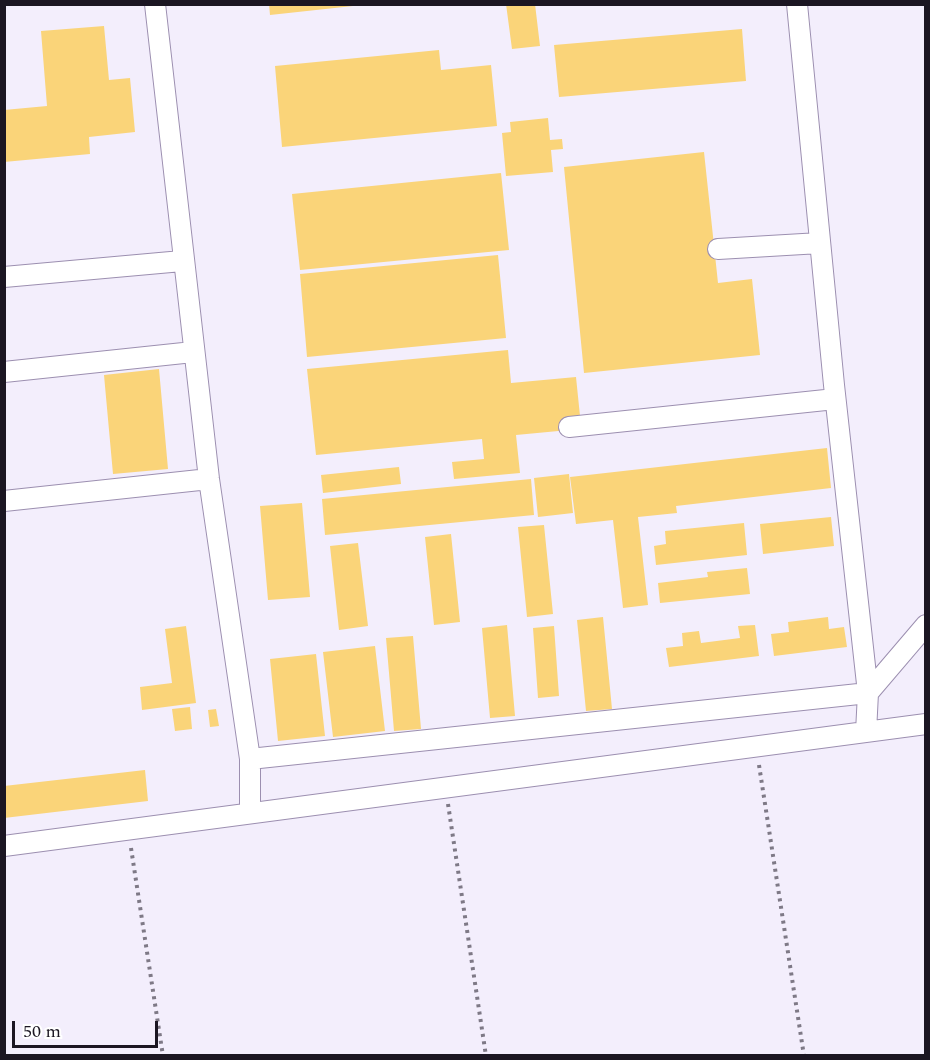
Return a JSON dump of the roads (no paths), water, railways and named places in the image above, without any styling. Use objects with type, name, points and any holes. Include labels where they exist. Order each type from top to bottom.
[{"type":"street","points":[[155,4],[193,352],[250,759],[250,813]]},
{"type":"street","points":[[797,4],[835,399],[868,693],[866,732]]},
{"type":"street","points":[[718,249],[820,243]]},
{"type":"street","points":[[4,277],[182,261]]},
{"type":"street","points":[[4,372],[193,352]]},
{"type":"street","points":[[569,427],[835,399]]},
{"type":"street","points":[[4,501],[209,479]]},
{"type":"street","points":[[250,759],[868,693],[926,624]]},
{"type":"street","points":[[4,846],[926,724]]}]
